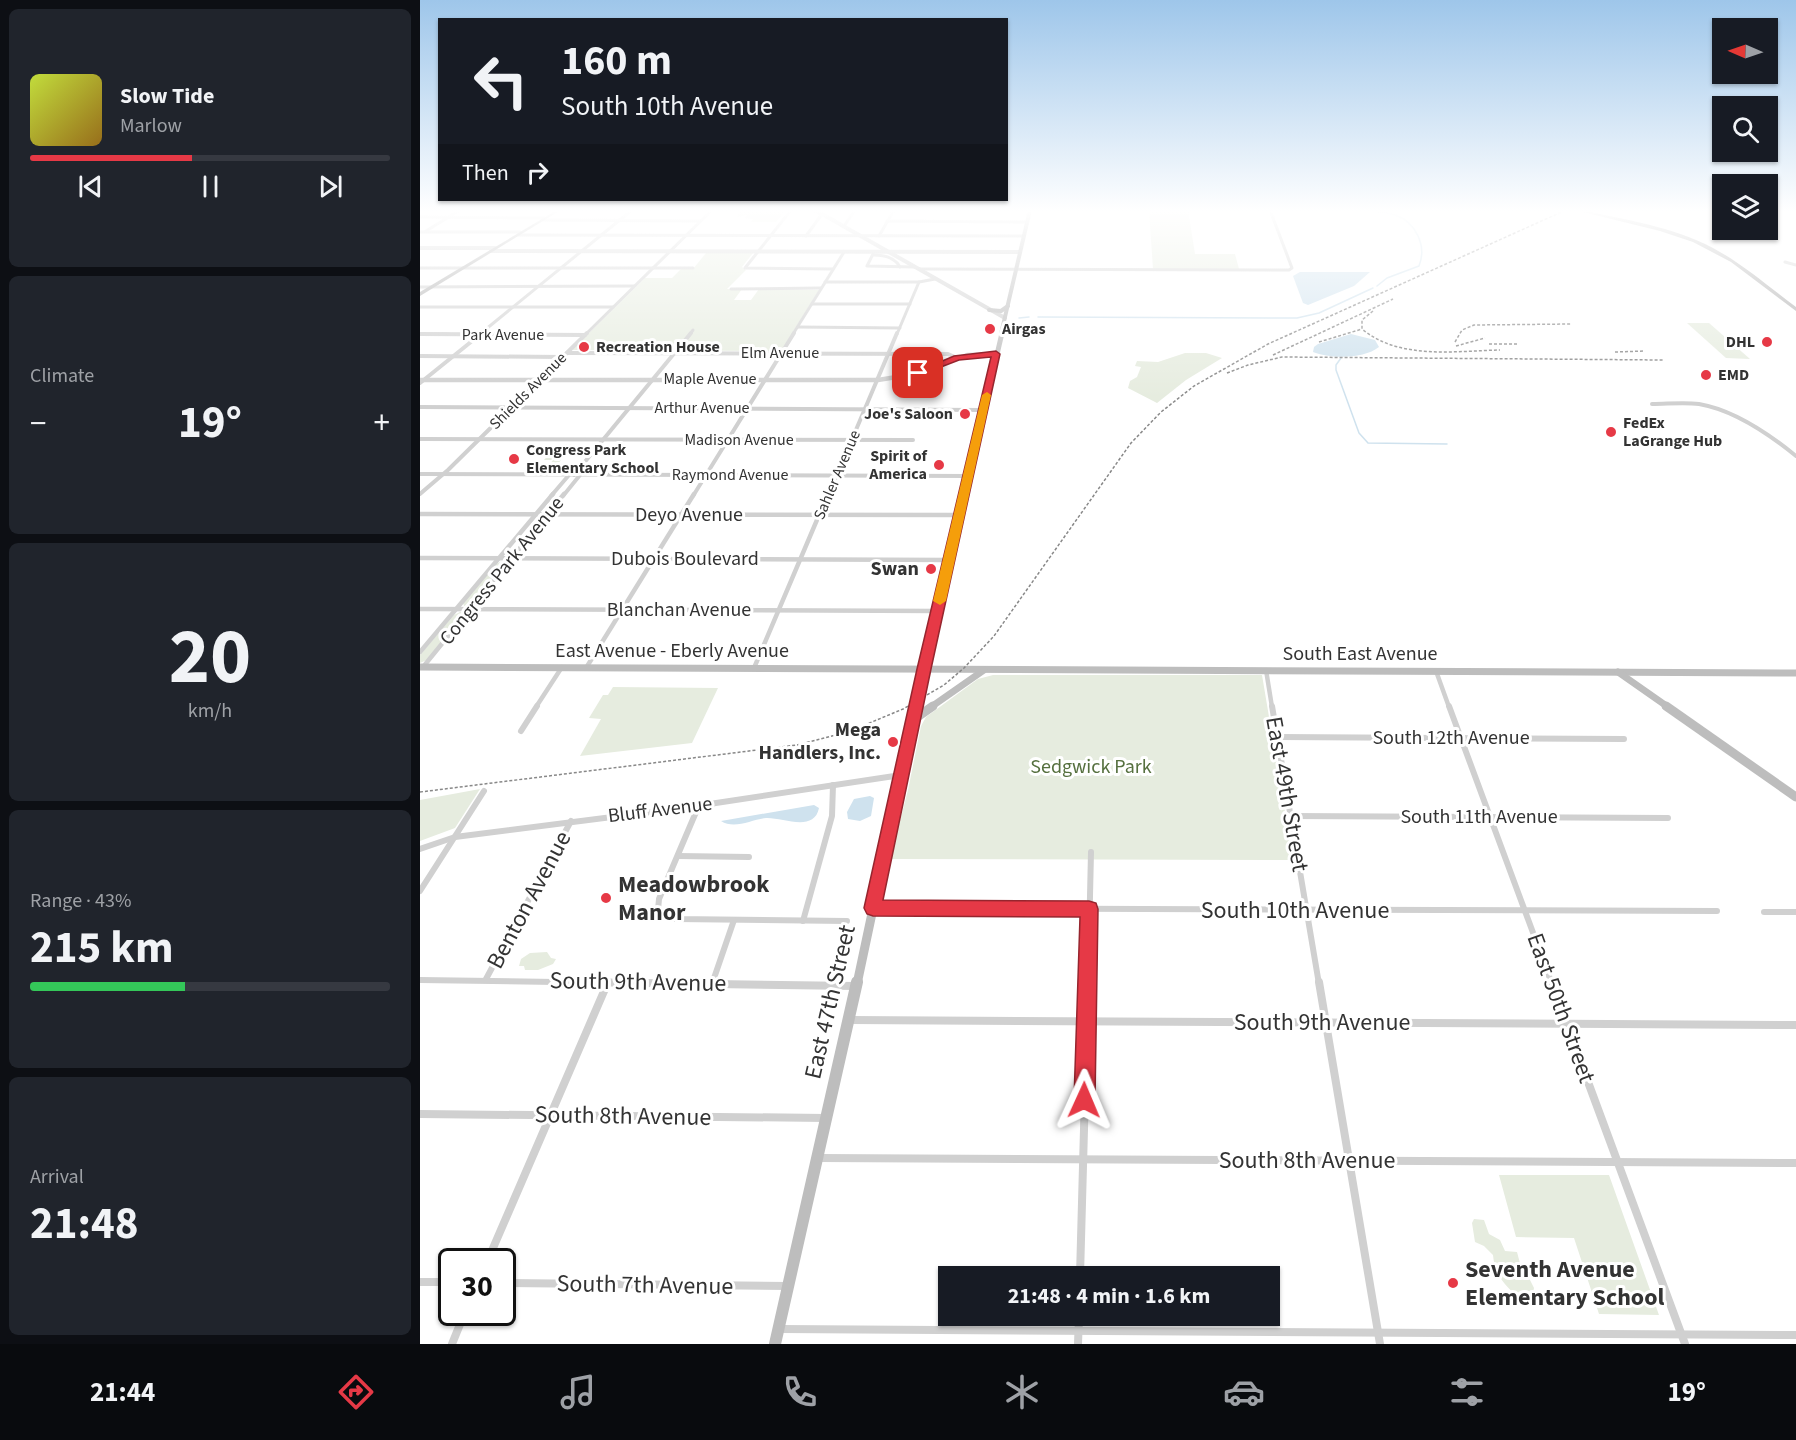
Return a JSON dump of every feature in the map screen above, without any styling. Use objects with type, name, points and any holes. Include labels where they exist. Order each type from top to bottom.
[{"type":"main road","points":[[420,294],[455,273]]},
{"type":"main road","name":"East 47th Street","points":[[775,1344],[849,1020],[937,611],[1015,273]]},
{"type":"main road","points":[[1746,273],[1796,309]]},
{"type":"main road","points":[[989,310],[1000,310],[1008,306]]},
{"type":"main road","name":"East Avenue - Eberly Avenue","points":[[422,667],[924,669]]},
{"type":"main road","name":"South East Avenue","points":[[924,669],[1796,673]]},
{"type":"main road","points":[[913,720],[986,669]]},
{"type":"main road","points":[[1618,672],[1796,797]]},
{"type":"street","points":[[421,381],[556,273]]},
{"type":"street","name":"Shields Avenue","points":[[420,494],[512,408],[648,273]]},
{"type":"street","points":[[586,668],[831,273]]},
{"type":"street","points":[[925,273],[1005,318]]},
{"type":"street","points":[[825,282],[919,282],[935,279]]},
{"type":"street","name":"Sahler Avenue","points":[[754,668],[919,282]]},
{"type":"street","points":[[420,286],[635,286]]},
{"type":"street","points":[[731,289],[821,288]]},
{"type":"street","points":[[812,304],[910,304]]},
{"type":"street","points":[[420,307],[613,307]]},
{"type":"street","points":[[798,327],[900,328]]},
{"type":"street","name":"Congress Park Avenue","points":[[420,652],[536,514],[574,475],[693,330]]},
{"type":"street","name":"Park Avenue","points":[[420,334],[585,335]]},
{"type":"street","name":"Elm Avenue","points":[[567,353],[948,354],[957,358]]},
{"type":"street","name":"Maple Avenue","points":[[421,381],[878,380],[915,374],[957,358],[996,354]]},
{"type":"street","points":[[420,356],[563,357]]},
{"type":"street","points":[[1652,404],[1697,405],[1724,411],[1779,442],[1796,456]]},
{"type":"street","name":"Arthur Avenue","points":[[420,407],[983,410]]},
{"type":"street","name":"Madison Avenue","points":[[420,439],[913,440]]},
{"type":"street","name":"Raymond Avenue","points":[[420,474],[968,476]]},
{"type":"street","name":"Congress Park Avenue","points":[[422,667],[548,515],[574,475]]},
{"type":"street","name":"Deyo Avenue","points":[[420,514],[959,515]]},
{"type":"street","name":"Dubois Boulevard","points":[[420,558],[949,560]]},
{"type":"street","name":"Blanchan Avenue","points":[[420,609],[937,611]]},
{"type":"street","points":[[521,731],[562,667]]},
{"type":"street","name":"East 49th Street","points":[[1266,670],[1380,1344]]},
{"type":"street","name":"East 50th Street","points":[[1436,671],[1683,1339]]},
{"type":"street","name":"South 12th Avenue","points":[[1278,737],[1624,739]]},
{"type":"street","name":"Bluff Avenue","points":[[420,849],[455,837],[699,805],[901,775]]},
{"type":"street","points":[[803,921],[832,816],[833,785]]},
{"type":"street","points":[[420,891],[484,791]]},
{"type":"street","points":[[699,805],[659,899],[658,910],[661,916],[676,919],[847,921]]},
{"type":"street","name":"South 11th Avenue","points":[[1291,816],[1668,818]]},
{"type":"street","name":"Benton Avenue","points":[[486,980],[571,821]]},
{"type":"street","points":[[1080,1266],[1091,852]]},
{"type":"street","points":[[678,856],[749,857]]},
{"type":"street","name":"South 10th Avenue","points":[[873,908],[1717,911]]},
{"type":"street","points":[[1764,912],[1796,912]]},
{"type":"street","points":[[712,984],[734,920]]},
{"type":"street","name":"South 9th Avenue","points":[[420,980],[856,986]]},
{"type":"street","points":[[493,1248],[608,982]]},
{"type":"street","name":"South 9th Avenue","points":[[849,1020],[1796,1025]]},
{"type":"street","name":"South 8th Avenue","points":[[420,1114],[826,1118]]},
{"type":"street","name":"South 8th Avenue","points":[[817,1158],[1796,1163]]},
{"type":"street","points":[[420,1282],[438,1282]]},
{"type":"street","name":"South 7th Avenue","points":[[516,1283],[788,1286]]},
{"type":"street","points":[[452,1344],[459,1326]]},
{"type":"street","points":[[1078,1344],[1079,1326]]},
{"type":"street","points":[[778,1329],[1378,1333],[1683,1339],[1796,1335]]},
{"type":"green space","points":[[677,273],[743,273],[727,289],[742,289],[734,300],[751,300],[759,289],[819,290],[781,351],[572,350],[645,278],[672,278]]},
{"type":"green space","points":[[1687,323],[1709,323],[1750,359],[1726,358]]},
{"type":"green space","points":[[1185,353],[1206,353],[1222,358],[1186,380],[1157,403],[1128,388],[1130,381],[1137,377],[1141,367],[1135,366],[1137,361],[1158,362]]},
{"type":"green space","points":[[558,444],[574,444],[553,470],[545,470],[558,454],[551,460],[544,460]]},
{"type":"green space","points":[[506,562],[473,604],[464,606],[463,603],[496,564]]},
{"type":"green space","points":[[460,612],[465,613],[427,660],[420,663],[420,655],[454,615]]},
{"type":"green space","name":"Sedgwick Park","points":[[993,675],[1262,675],[1293,860],[890,859],[908,790],[921,726],[926,717],[978,679]]},
{"type":"green space","points":[[613,687],[718,688],[692,743],[580,756],[601,719],[589,718],[603,695],[608,695]]},
{"type":"green space","points":[[480,789],[455,828],[420,841],[420,800]]},
{"type":"green space","points":[[547,952],[551,958],[556,959],[553,964],[538,970],[525,970],[524,966],[519,966],[521,959],[530,953]]},
{"type":"green space","points":[[1499,1175],[1609,1175],[1659,1315],[1599,1314],[1574,1238],[1516,1237]]},
{"type":"green space","points":[[1474,1219],[1484,1220],[1489,1234],[1500,1240],[1505,1251],[1517,1252],[1522,1271],[1526,1272],[1534,1288],[1532,1297],[1518,1298],[1501,1279],[1493,1255],[1484,1246],[1475,1242],[1472,1223]]},
{"type":"water","points":[[1299,273],[1369,273],[1354,286],[1308,305],[1303,303],[1293,276]]},
{"type":"water","points":[[1351,334],[1375,340],[1379,347],[1365,354],[1347,357],[1313,352],[1314,347],[1318,344]]},
{"type":"water","points":[[870,796],[874,798],[871,816],[860,821],[848,819],[847,812],[854,799]]},
{"type":"water","points":[[814,805],[819,808],[816,816],[804,822],[773,818],[738,824],[721,821]]},
{"type":"waterway","points":[[1377,286],[1387,278],[1401,273]]},
{"type":"waterway","points":[[1038,317],[1297,318],[1319,313],[1373,288]]},
{"type":"waterway","points":[[1019,318],[1029,317]]},
{"type":"waterway","points":[[1341,358],[1336,365],[1336,370],[1359,433],[1368,443],[1447,444]]},
{"type":"railway","points":[[420,792],[797,745],[848,732],[903,709],[944,685],[964,668],[994,636],[1131,443],[1161,412],[1194,386],[1268,344],[1427,273]]},
{"type":"railway","points":[[1273,355],[1393,299]]},
{"type":"railway","points":[[1362,329],[1362,320],[1373,311]]},
{"type":"railway","points":[[1455,342],[1462,330],[1474,325],[1572,324]]},
{"type":"railway","points":[[1319,342],[1362,329]]},
{"type":"railway","points":[[1362,329],[1377,339],[1410,350],[1428,352],[1500,350]]},
{"type":"railway","points":[[1456,346],[1485,338]]},
{"type":"railway","points":[[1489,344],[1519,344]]},
{"type":"railway","points":[[1615,352],[1645,351]]},
{"type":"railway","points":[[1227,373],[1248,365],[1282,357],[1663,360]]},
{"type":"slow traffic","points":[[940,601],[987,395]]},
{"type":"place","name":"Airgas","points":[[990,329]]},
{"type":"place","name":"DHL","points":[[1767,342]]},
{"type":"place","name":"Recreation House","points":[[584,347]]},
{"type":"place","name":"EMD","points":[[1706,375]]},
{"type":"place","name":"Joe's Saloon","points":[[965,414]]},
{"type":"place","name":"FedEx LaGrange Hub","points":[[1611,432]]},
{"type":"place","name":"Congress Park Elementary School","points":[[514,459]]},
{"type":"place","name":"Spirit of America","points":[[939,465]]},
{"type":"place","name":"Swan","points":[[931,569]]},
{"type":"place","name":"Mega Handlers, Inc.","points":[[893,742]]},
{"type":"place","name":"Meadowbrook Manor","points":[[606,898]]},
{"type":"place","name":"Seventh Avenue Elementary School","points":[[1453,1283]]},
{"type":"route","points":[[918,373],[957,358],[996,354],[924,669],[873,908],[1089,909],[1084,1100]]}]
